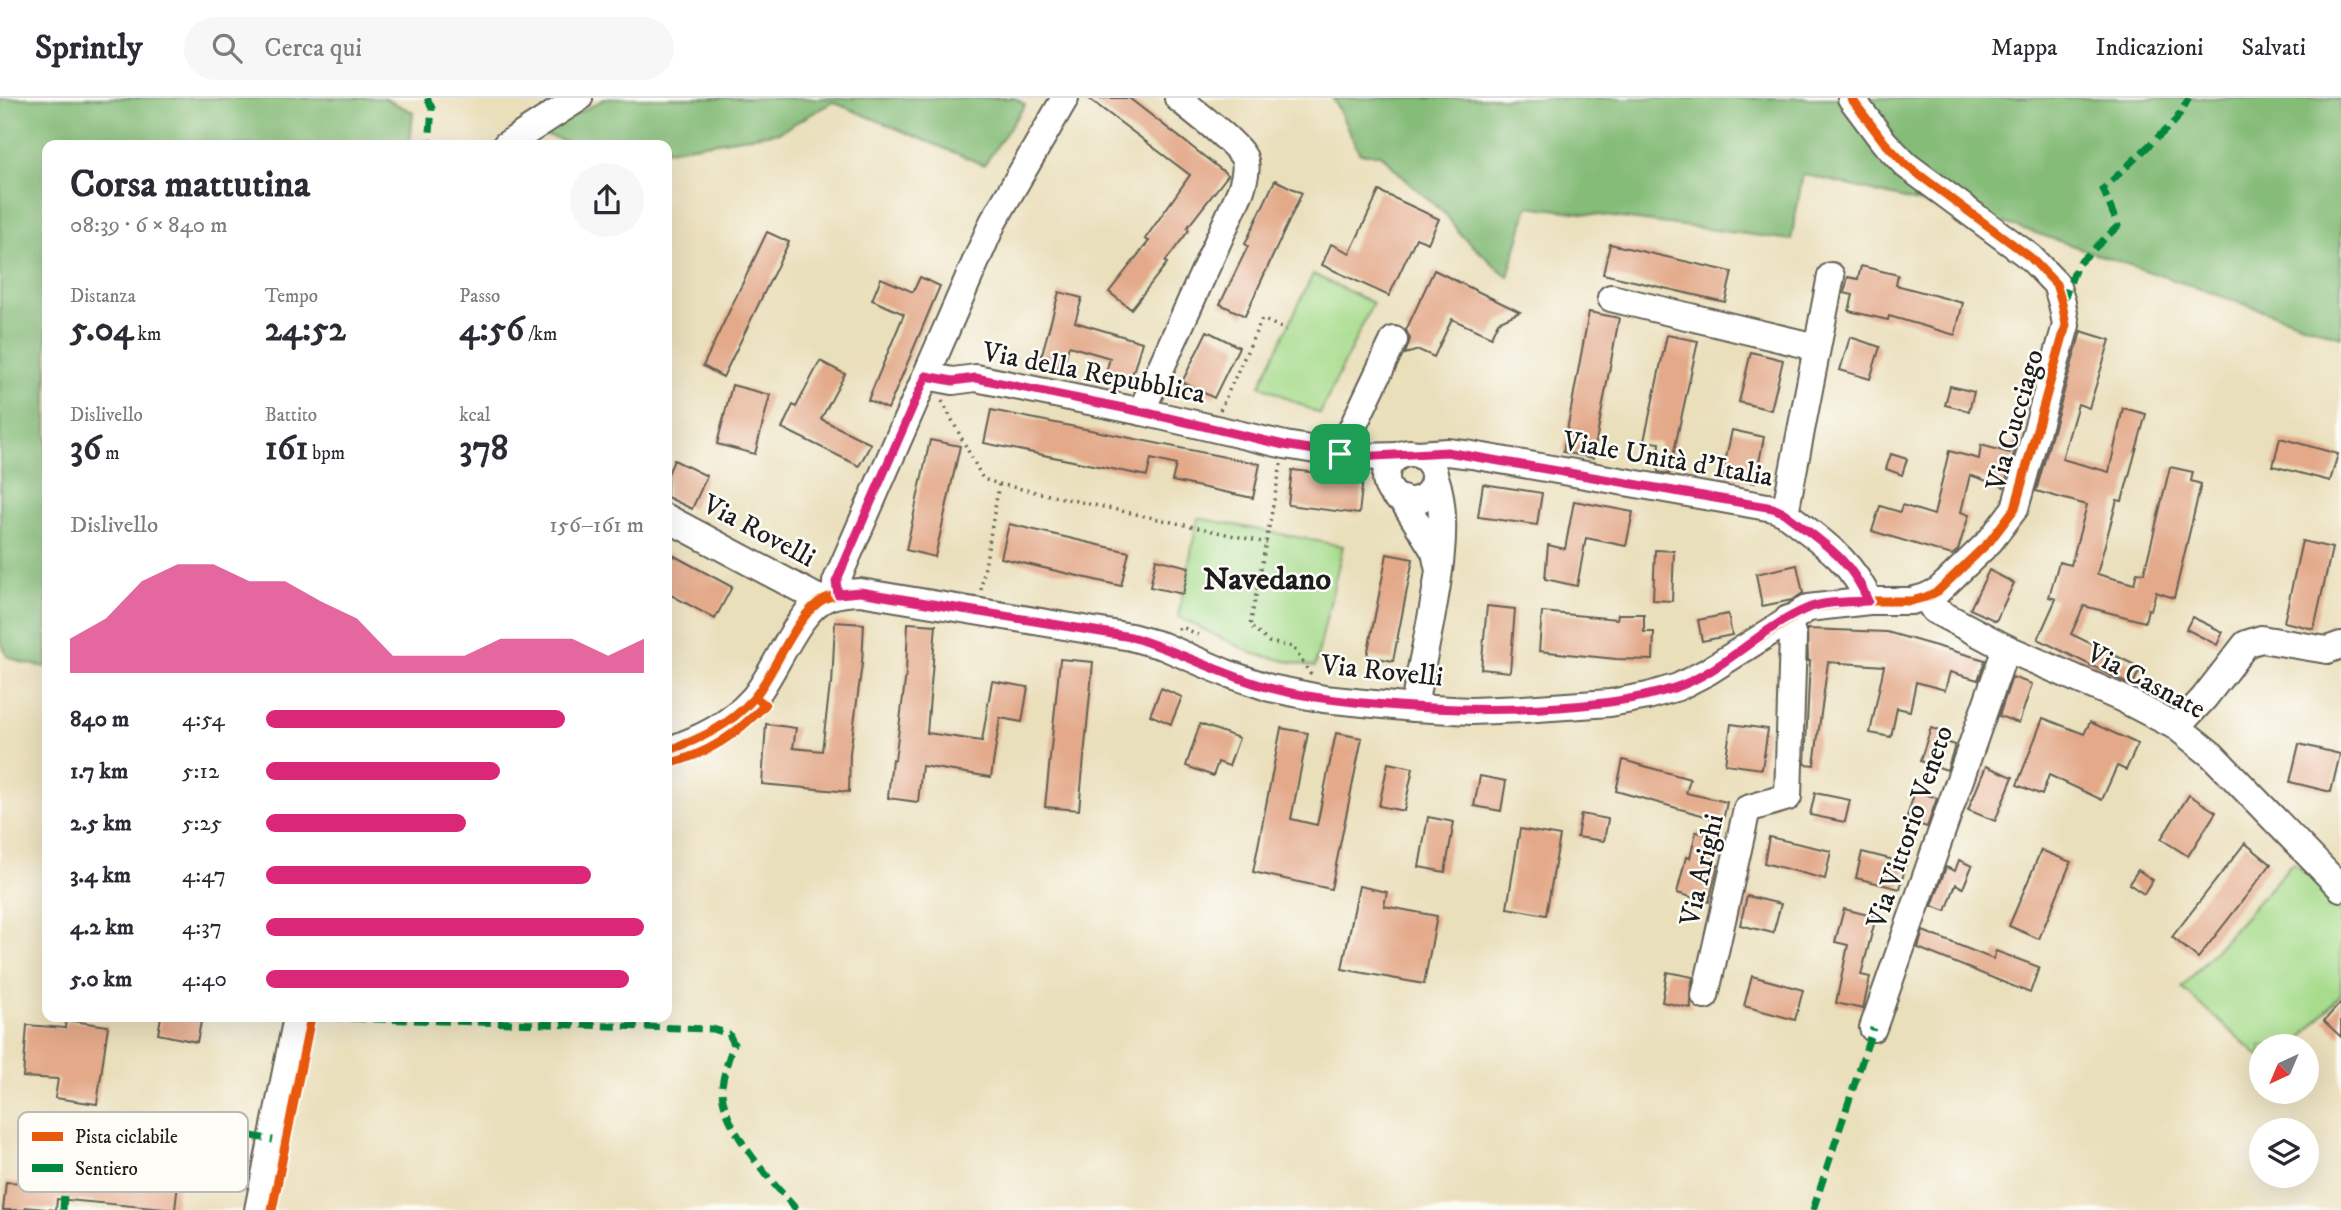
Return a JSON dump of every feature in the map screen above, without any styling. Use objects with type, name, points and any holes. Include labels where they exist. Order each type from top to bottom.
[{"type":"street","points":[[514,140],[579,98]]},
{"type":"street","points":[[830,597],[993,222],[1065,98]]},
{"type":"street","points":[[1143,412],[1145,402],[1241,190],[1245,171],[1244,158],[1235,147],[1178,98]]},
{"type":"street","name":"Via Cucciago","points":[[1851,98],[1884,142],[1906,164],[2030,257],[2056,284],[2066,325],[2015,508],[1990,541],[1938,591],[1926,597]]},
{"type":"street","points":[[1784,513],[1831,276]]},
{"type":"street","points":[[1611,298],[1816,346]]},
{"type":"street","points":[[1394,340],[1349,456],[1372,463],[1394,490],[1435,552],[1439,568]]},
{"type":"street","name":"Via della Repubblica","points":[[926,376],[953,381],[976,378],[1143,412],[1284,445],[1349,456]]},
{"type":"street","name":"Viale Unità d'Italia","points":[[1349,456],[1447,452],[1472,455],[1773,508],[1784,513],[1846,562],[1862,585],[1868,601]]},
{"type":"street","points":[[1408,455],[1426,459],[1433,467],[1433,486],[1420,499],[1394,490],[1387,471],[1391,462],[1408,455]]},
{"type":"street","points":[[1414,708],[1443,540],[1439,488],[1434,477]]},
{"type":"street","name":"Via Rovelli","points":[[672,520],[830,597]]},
{"type":"street","name":"Via Rovelli","points":[[672,749],[701,739],[731,721],[755,697],[805,616],[830,597],[860,592],[1131,637],[1163,646],[1226,673],[1270,688],[1324,699],[1414,708],[1471,710],[1610,703],[1648,696],[1678,687],[1707,672],[1808,608],[1868,601],[1892,603],[1926,597]]},
{"type":"street","name":"Via Casnate","points":[[1926,597],[1934,610],[2006,648],[2121,698],[2177,727],[2212,755],[2341,888]]},
{"type":"street","name":"Via Arighi","points":[[1705,996],[1747,809],[1788,797],[1793,637],[1788,619]]},
{"type":"street","points":[[2177,727],[2204,698],[2246,643],[2261,639],[2327,650],[2341,645]]},
{"type":"street","name":"Via Vittorio Veneto","points":[[1873,1028],[2006,648]]},
{"type":"street","points":[[258,1210],[296,1022]]},
{"type":"path","points":[[1212,428],[1262,319],[1286,330]]},
{"type":"path","points":[[941,400],[983,479],[1267,543]]},
{"type":"path","points":[[1284,445],[1251,626],[1269,642],[1293,647],[1311,673],[1308,686],[1325,688],[1324,699]]},
{"type":"path","points":[[979,602],[999,484]]},
{"type":"path","points":[[1174,631],[1182,627],[1204,638]]},
{"type":"path","points":[[1300,670],[1311,673]]},
{"type":"green space","points":[[0,98],[384,98],[413,112],[410,140],[42,140],[42,666],[23,663],[7,656],[0,639]]},
{"type":"green space","points":[[606,98],[1015,98],[1025,105],[984,165],[833,102],[779,132],[672,149],[672,140],[561,140],[541,133]]},
{"type":"green space","points":[[1333,98],[2341,98],[2341,337],[2018,227],[1803,174],[1791,240],[1528,206],[1508,277],[1461,235],[1446,215],[1381,154],[1360,154]]},
{"type":"green space","points":[[1313,274],[1373,303],[1320,414],[1260,385]]},
{"type":"green space","points":[[1198,518],[1343,546],[1315,667],[1254,654],[1178,617]]},
{"type":"green space","points":[[2293,862],[2341,904],[2341,994],[2306,1034],[2249,1034],[2249,1047],[2182,988]]},
{"type":"building","points":[[1088,98],[1129,98],[1228,175],[1187,228],[1189,230],[1165,262],[1167,263],[1131,309],[1109,292],[1149,241],[1145,239],[1190,175]]},
{"type":"building","points":[[1275,180],[1302,193],[1245,316],[1220,304]]},
{"type":"building","points":[[1379,191],[1439,219],[1428,243],[1416,238],[1389,296],[1322,265],[1331,244],[1350,253]]},
{"type":"building","points":[[767,232],[789,242],[723,377],[703,366]]},
{"type":"building","points":[[1610,244],[1732,272],[1725,302],[1603,274]]},
{"type":"building","points":[[1861,266],[1898,275],[1896,285],[1963,303],[1955,335],[1889,316],[1888,320],[1849,311],[1853,295],[1844,293],[1848,277],[1858,279]]},
{"type":"building","points":[[1434,270],[1520,312],[1498,322],[1491,337],[1452,319],[1434,357],[1419,350],[1405,354],[1410,339],[1406,330]]},
{"type":"building","points":[[920,277],[940,286],[888,409],[868,400],[904,314],[872,300],[881,278],[913,292]]},
{"type":"building","points":[[1059,292],[1082,298],[1075,322],[1142,342],[1130,383],[1105,376],[1110,358],[1069,346],[1063,367],[1040,361]]},
{"type":"building","points":[[1589,312],[1619,318],[1593,458],[1563,452]]},
{"type":"building","points":[[1207,331],[1239,347],[1214,398],[1182,382]]},
{"type":"building","points":[[2081,331],[2110,340],[2089,408],[2078,404],[2062,459],[2109,472],[2123,408],[2146,414],[2122,501],[2117,500],[2097,574],[2134,584],[2137,572],[2144,573],[2170,467],[2193,472],[2191,481],[2201,484],[2174,598],[2156,592],[2145,622],[2084,606],[2071,634],[2141,668],[2132,686],[2038,639],[2056,599],[2049,597],[2059,562],[2071,565],[2087,505],[2036,491]]},
{"type":"building","points":[[1667,335],[1698,341],[1669,474],[1658,472],[1660,443],[1644,441]]},
{"type":"building","points":[[1850,337],[1880,347],[1870,379],[1840,370]]},
{"type":"building","points":[[1751,352],[1783,360],[1771,410],[1739,402]]},
{"type":"building","points":[[820,361],[845,374],[821,419],[871,444],[859,466],[782,428]]},
{"type":"building","points":[[732,385],[770,395],[755,454],[717,444]]},
{"type":"building","points":[[1950,386],[1974,392],[1969,411],[1945,405]]},
{"type":"building","points":[[991,410],[1260,464],[1253,498],[1172,481],[1176,465],[1151,459],[1147,476],[984,443]]},
{"type":"building","points":[[1732,430],[1764,437],[1755,483],[1722,476]]},
{"type":"building","points":[[2280,438],[2338,454],[2330,481],[2273,466]]},
{"type":"building","points":[[930,440],[960,446],[935,557],[906,550]]},
{"type":"building","points":[[2013,441],[2017,442],[2004,487],[1970,475],[1961,512],[1969,515],[1958,550],[1952,555],[1872,531],[1880,506],[1900,512],[1902,505],[1934,515],[1949,451],[1979,459],[1981,445],[2010,453]]},
{"type":"building","points":[[1891,454],[1907,459],[1902,475],[1886,469]]},
{"type":"building","points":[[674,460],[707,476],[692,509],[672,499]]},
{"type":"building","points":[[1292,470],[1363,478],[1359,514],[1288,505]]},
{"type":"building","points":[[1483,484],[1542,493],[1537,525],[1478,517]]},
{"type":"building","points":[[1574,501],[1633,512],[1626,546],[1586,538],[1577,586],[1545,579],[1548,545],[1565,549]]},
{"type":"building","points":[[1009,524],[1129,552],[1121,586],[1001,558]]},
{"type":"building","points":[[2302,541],[2332,548],[2314,629],[2284,622]]},
{"type":"building","points":[[1655,550],[1674,551],[1672,601],[1653,600]]},
{"type":"building","points":[[1387,554],[1413,559],[1393,661],[1367,656]]},
{"type":"building","points":[[672,555],[732,587],[715,619],[672,596]]},
{"type":"building","points":[[1156,559],[1189,567],[1183,594],[1150,587]]},
{"type":"building","points":[[1797,565],[1803,593],[1792,600],[1762,606],[1756,574]]},
{"type":"building","points":[[1989,570],[2014,583],[1996,621],[1970,609]]},
{"type":"building","points":[[1487,606],[1515,609],[1510,672],[1481,669]]},
{"type":"building","points":[[1542,612],[1617,619],[1618,614],[1644,614],[1644,632],[1654,632],[1653,660],[1539,651]]},
{"type":"building","points":[[1728,614],[1732,635],[1702,641],[1698,620]]},
{"type":"building","points":[[2192,617],[2223,632],[2217,645],[2186,629]]},
{"type":"building","points":[[835,622],[864,624],[862,664],[850,753],[849,792],[762,784],[766,724],[796,728],[793,748],[822,751],[832,685]]},
{"type":"building","points":[[908,623],[936,625],[927,733],[982,741],[992,681],[1028,687],[1022,722],[1000,718],[991,777],[922,766],[918,802],[888,798],[906,673]]},
{"type":"building","points":[[1807,629],[1887,632],[1985,660],[1978,680],[1950,672],[1945,690],[1916,682],[1910,711],[1897,708],[1891,737],[1870,733],[1884,666],[1828,662],[1814,765],[1805,764],[1810,661]]},
{"type":"building","points":[[1060,659],[1093,662],[1079,810],[1045,807]]},
{"type":"building","points":[[2012,677],[2032,684],[2019,723],[1999,716]]},
{"type":"building","points":[[1161,688],[1182,697],[1171,724],[1150,715]]},
{"type":"building","points":[[2043,718],[2084,734],[2090,722],[2138,744],[2126,770],[2117,766],[2102,800],[2049,775],[2042,795],[2017,785]]},
{"type":"building","points":[[1200,724],[1239,738],[1229,766],[1218,762],[1213,776],[1186,766]]},
{"type":"building","points":[[1731,724],[1768,729],[1762,769],[1725,764]]},
{"type":"building","points":[[1281,728],[1308,733],[1291,819],[1317,825],[1336,733],[1362,738],[1331,889],[1253,872]]},
{"type":"building","points":[[1931,728],[1946,733],[1943,741],[1955,745],[1947,770],[1920,761]]},
{"type":"building","points":[[2299,744],[2340,754],[2331,792],[2290,782]]},
{"type":"building","points":[[1623,760],[1690,779],[1686,793],[1727,802],[1723,821],[1616,791]]},
{"type":"building","points":[[1388,763],[1413,768],[1404,811],[1379,806]]},
{"type":"building","points":[[1986,766],[2013,777],[1995,821],[1968,810]]},
{"type":"building","points":[[1480,776],[1506,781],[1501,811],[1474,806]]},
{"type":"building","points":[[1915,791],[1937,798],[1927,827],[1906,820]]},
{"type":"building","points":[[1815,793],[1850,800],[1845,822],[1810,815]]},
{"type":"building","points":[[2189,795],[2216,812],[2188,856],[2161,839]]},
{"type":"building","points":[[1581,814],[1608,819],[1604,841],[1577,837]]},
{"type":"building","points":[[1428,817],[1454,822],[1445,872],[1419,867]]},
{"type":"building","points":[[1520,829],[1560,836],[1546,915],[1507,908]]},
{"type":"building","points":[[1696,832],[1720,836],[1713,864],[1718,865],[1709,902],[1677,893],[1686,857],[1690,858]]},
{"type":"building","points":[[1769,837],[1831,851],[1825,879],[1764,863]]},
{"type":"building","points":[[2245,843],[2271,864],[2198,958],[2172,937]]},
{"type":"building","points":[[2041,850],[2071,862],[2039,939],[2009,926]]},
{"type":"building","points":[[1862,852],[1906,863],[1900,889],[1856,878]]},
{"type":"building","points":[[1959,860],[1972,866],[1963,888],[1956,884],[1946,911],[1932,906],[1946,867],[1955,871]]},
{"type":"building","points":[[2138,870],[2153,880],[2144,894],[2129,884]]},
{"type":"building","points":[[1359,886],[1387,892],[1384,906],[1437,916],[1424,984],[1342,969]]},
{"type":"building","points":[[1747,896],[1781,904],[1773,933],[1740,925]]},
{"type":"building","points":[[1844,909],[1876,917],[1861,975],[1870,977],[1863,1009],[1836,1003],[1848,945],[1835,942]]},
{"type":"building","points":[[1923,931],[1993,959],[1996,951],[2039,967],[2030,993],[1918,948]]},
{"type":"building","points":[[1667,972],[1693,977],[1691,1008],[1662,1002]]},
{"type":"building","points":[[1752,976],[1803,990],[1795,1020],[1744,1006]]},
{"type":"building","points":[[2341,1002],[2341,1037],[2324,1021]]},
{"type":"building","points":[[66,1022],[108,1026],[97,1104],[55,1098],[58,1079],[23,1077],[27,1025],[65,1028]]},
{"type":"building","points":[[160,1022],[201,1022],[197,1042],[158,1034]]},
{"type":"building","points":[[6,1182],[18,1183],[18,1192],[177,1192],[175,1210],[57,1199],[56,1210],[26,1207],[25,1210],[3,1210]]},
{"type":"marked path","points":[[427,98],[432,108],[429,140]]},
{"type":"marked path","points":[[2063,302],[2077,265],[2118,226],[2103,189],[2176,120],[2189,98]]},
{"type":"marked path","points":[[477,1022],[713,1029],[729,1034],[734,1044],[722,1086],[723,1101],[729,1118],[749,1152],[797,1210]]},
{"type":"marked path","points":[[1813,1210],[1873,1028]]},
{"type":"marked path","points":[[248,1135],[273,1140]]},
{"type":"marked path","points":[[63,1210],[64,1192]]},
{"type":"cycle path","points":[[672,749],[713,731],[744,708],[761,688],[804,617],[824,599],[842,594],[860,592],[1131,637],[1163,646],[1226,673],[1270,688],[1324,699],[1471,711],[1610,703],[1648,696],[1678,687],[1707,672],[1808,608],[1869,601],[1911,601],[1938,591],[1990,541],[2015,508],[2066,325],[2056,284],[2030,257],[1906,165],[1884,142],[1851,98]]},
{"type":"cycle path","points":[[672,763],[709,749],[732,734],[765,705],[755,697]]},
{"type":"cycle path","points":[[272,1210],[310,1022]]},
{"type":"district","name":"Navedano","points":[[1267,580]]},
{"type":"route","points":[[926,376],[953,381],[976,378],[1143,412],[1284,445],[1340,454],[1358,457],[1447,452],[1472,455],[1773,508],[1784,513],[1846,562],[1862,585],[1868,601],[1808,608],[1707,672],[1678,687],[1648,696],[1610,703],[1471,710],[1414,708],[1324,699],[1270,688],[1226,673],[1163,646],[1131,637],[860,592],[838,594],[836,582],[926,376]]}]
